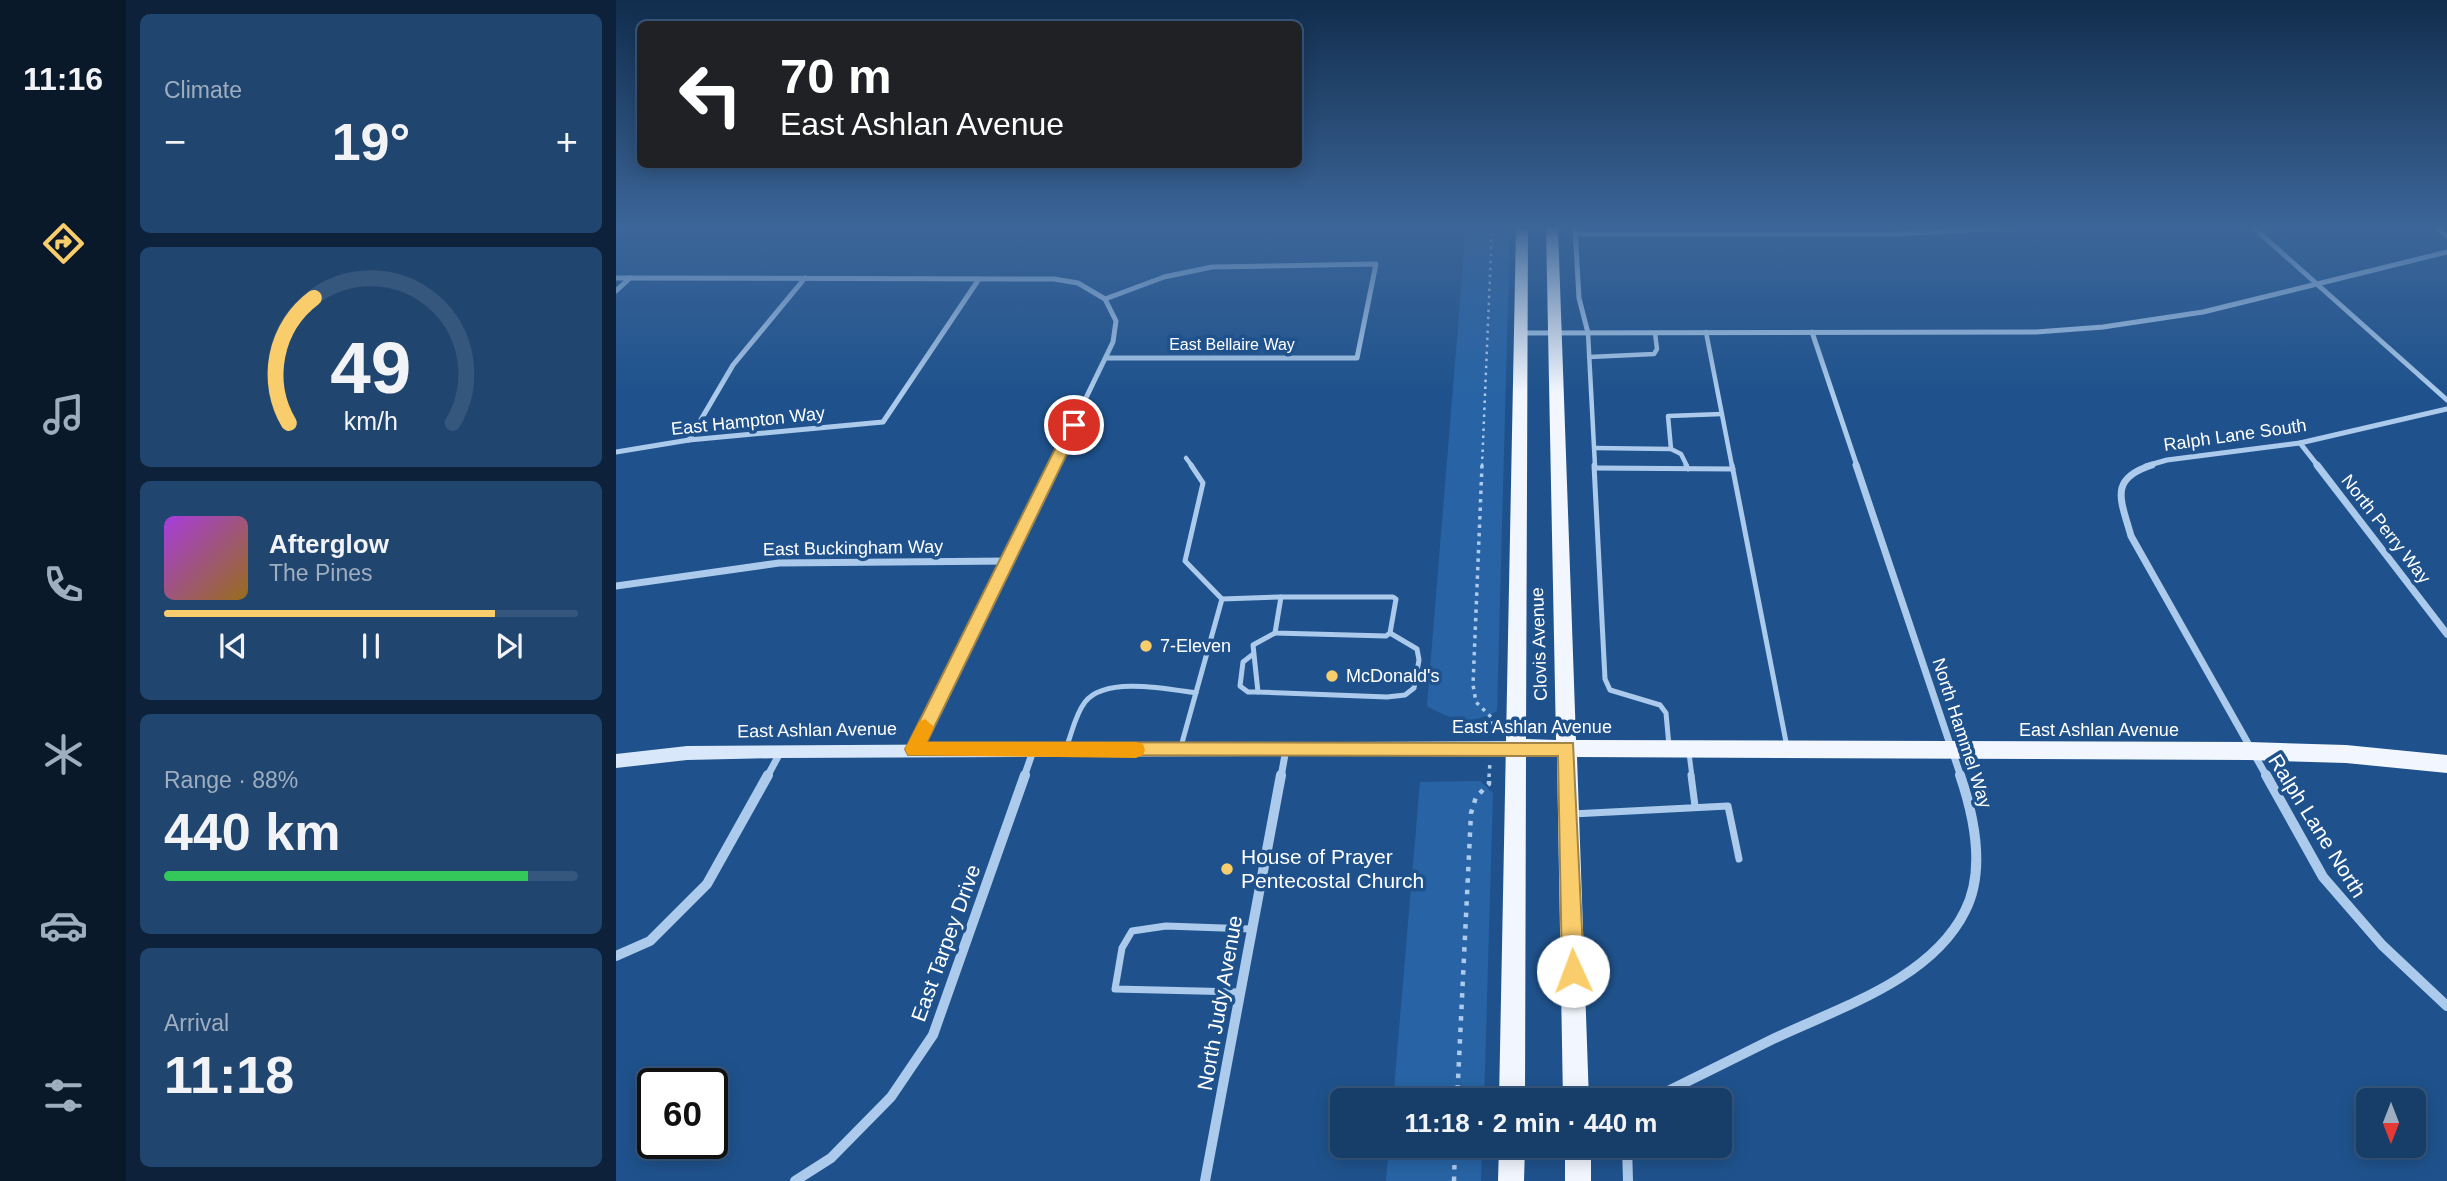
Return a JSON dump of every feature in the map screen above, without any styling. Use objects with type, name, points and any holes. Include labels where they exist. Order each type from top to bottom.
[{"type":"main road","name":"Clovis Avenue","points":[[1512,1088],[1521,283]]},
{"type":"main road","name":"Clovis Avenue","points":[[1554,283],[1576,1088]]},
{"type":"main road","name":"East Ashlan Avenue","points":[[616,761],[687,753],[914,749],[1033,751],[1567,748],[2249,751],[2346,754],[2447,764]]},
{"type":"main road","points":[[1511,1181],[1512,1158]]},
{"type":"main road","points":[[1578,1158],[1578,1181]]},
{"type":"street","points":[[689,440],[733,365],[802,283]]},
{"type":"street","name":"East Hampton Way","points":[[616,452],[689,440],[883,422],[976,283]]},
{"type":"street","points":[[914,749],[1118,332],[1114,309],[1089,288],[1074,283]]},
{"type":"street","name":"East Bellaire Way","points":[[1105,299],[1148,283]]},
{"type":"street","name":"East Bellaire Way","points":[[1107,358],[1357,358],[1372,283]]},
{"type":"street","points":[[1578,283],[1588,333]]},
{"type":"street","points":[[1521,332],[2036,332],[2103,327],[2203,312],[2312,283]]},
{"type":"street","points":[[2317,283],[2447,400]]},
{"type":"street","name":"North Hammel Way","points":[[1674,1088],[1895,979],[1942,943],[1965,912],[1976,876],[1975,830],[1953,751],[1812,332]]},
{"type":"street","name":"Ralph Lane South","points":[[2249,751],[2131,536],[2120,496],[2122,482],[2134,470],[2166,460],[2300,443],[2447,409]]},
{"type":"street","name":"North Perry Way","points":[[2300,443],[2447,634]]},
{"type":"street","name":"East Buckingham Way","points":[[616,586],[779,563],[1008,561]]},
{"type":"street","name":"North Judy Avenue","points":[[1205,1181],[1286,749]]},
{"type":"street","points":[[616,956],[650,941],[707,884],[782,751]]},
{"type":"street","name":"East Tarpey Drive","points":[[795,1181],[831,1158],[891,1097],[933,1035],[1033,751]]},
{"type":"street","name":"Ralph Lane North","points":[[2249,751],[2323,877],[2337,896],[2397,963],[2447,1006]]},
{"type":"street","points":[[1627,1158],[1628,1181]]},
{"type":"lane","points":[[1589,356],[1654,354],[1657,349],[1655,332]]},
{"type":"lane","points":[[1706,332],[1788,750]]},
{"type":"lane","points":[[1588,333],[1605,679],[1610,690],[1660,705],[1666,713],[1695,806]]},
{"type":"lane","points":[[1671,449],[1668,416],[1722,414]]},
{"type":"lane","points":[[1594,448],[1671,449],[1681,454],[1688,469]]},
{"type":"lane","points":[[1186,458],[1203,483],[1185,561],[1222,599],[1396,599],[1390,633],[1386,636],[1275,633],[1253,645],[1258,692]]},
{"type":"lane","points":[[1595,468],[1732,469]]},
{"type":"lane","points":[[1275,633],[1281,597]]},
{"type":"lane","points":[[1180,750],[1222,599]]},
{"type":"lane","points":[[1252,655],[1243,662],[1240,686],[1248,692],[1275,695],[1405,695],[1414,688],[1417,649],[1390,633]]},
{"type":"lane","points":[[1065,750],[1088,699],[1108,688],[1153,688],[1196,694]]},
{"type":"lane","points":[[1569,814],[1728,806],[1738,859]]},
{"type":"lane","points":[[1240,992],[1115,989],[1122,948],[1132,931],[1166,926],[1251,929]]},
{"type":"path","points":[[1458,1088],[1471,813],[1476,797],[1489,784],[1491,748],[1492,718],[1476,702],[1473,685],[1490,283]]},
{"type":"path","points":[[1454,1181],[1455,1158]]},
{"type":"shaded area","points":[[1462,283],[1509,283],[1497,711],[1469,720],[1453,718],[1427,706]]},
{"type":"shaded area","points":[[1480,781],[1493,793],[1484,1088],[1394,1088],[1420,782]]},
{"type":"shaded area","points":[[1388,1158],[1482,1158],[1481,1181],[1386,1181]]},
{"type":"slow traffic","points":[[925,727],[914,749],[1136,750]]},
{"type":"place","name":"7-Eleven","points":[[1146,646]]},
{"type":"place","name":"McDonald's","points":[[1332,676]]},
{"type":"place","name":"House of Prayer Pentecostal Church","points":[[1227,869]]},
{"type":"route","points":[[1074,425],[914,749],[1033,751],[1567,748],[1573,971]]}]
